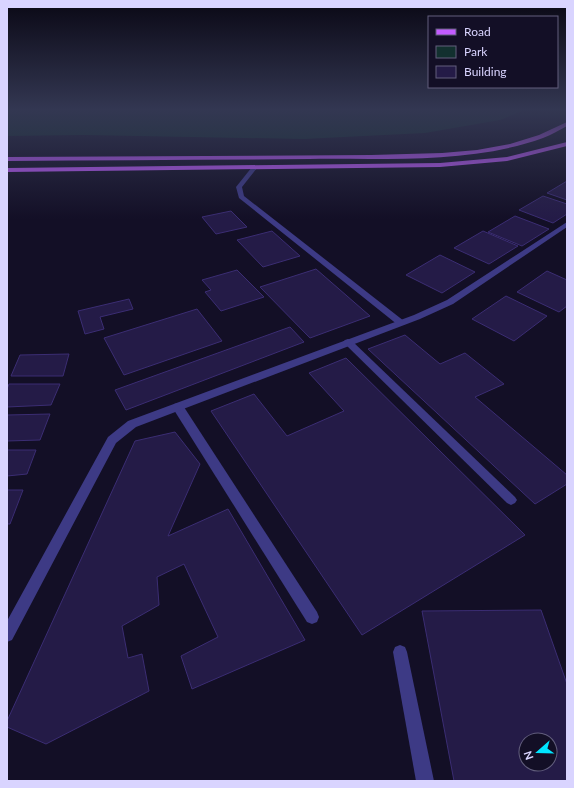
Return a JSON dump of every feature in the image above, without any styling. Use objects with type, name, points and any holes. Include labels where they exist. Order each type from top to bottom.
[{"type":"main road","points":[[7,159],[277,158],[450,154],[503,146]]},
{"type":"main road","points":[[7,170],[254,168],[464,164],[526,155],[560,146]]},
{"type":"street","points":[[254,168],[239,187],[241,196],[401,323]]},
{"type":"street","points":[[7,635],[112,440],[132,424],[401,323],[450,302],[567,224]]},
{"type":"street","points":[[348,342],[511,500]]},
{"type":"street","points":[[178,407],[312,617]]},
{"type":"street","points":[[400,652],[425,781]]},
{"type":"building","points":[[567,181],[567,200],[547,193]]},
{"type":"building","points":[[543,196],[567,204],[567,214],[553,223],[519,210]]},
{"type":"building","points":[[231,211],[247,227],[216,234],[202,217]]},
{"type":"building","points":[[515,216],[549,229],[522,246],[488,232]]},
{"type":"building","points":[[272,231],[300,256],[263,267],[237,240]]},
{"type":"building","points":[[483,231],[518,246],[489,264],[454,248]]},
{"type":"building","points":[[440,255],[475,272],[442,293],[406,275]]},
{"type":"building","points":[[316,269],[370,316],[310,338],[260,287]]},
{"type":"building","points":[[237,270],[264,297],[221,311],[205,292],[211,290],[202,280]]},
{"type":"building","points":[[547,271],[567,280],[567,306],[559,312],[517,292]]},
{"type":"building","points":[[506,296],[547,316],[514,341],[472,319]]},
{"type":"building","points":[[129,299],[133,309],[100,317],[104,329],[85,334],[78,311]]},
{"type":"building","points":[[197,309],[222,341],[124,375],[104,338]]},
{"type":"building","points":[[290,327],[304,342],[126,410],[115,390]]},
{"type":"building","points":[[405,335],[440,364],[465,353],[504,384],[475,397],[567,475],[567,484],[535,504],[368,349]]},
{"type":"building","points":[[69,354],[63,376],[11,376],[20,355]]},
{"type":"building","points":[[346,358],[525,535],[362,635],[211,411],[254,394],[287,436],[344,411],[309,373]]},
{"type":"building","points":[[9,384],[60,384],[51,405],[7,407],[7,389]]},
{"type":"building","points":[[50,414],[40,440],[7,441],[7,415]]},
{"type":"building","points":[[175,432],[200,464],[168,536],[228,509],[305,640],[192,689],[181,656],[218,637],[184,564],[157,577],[159,605],[122,626],[128,658],[142,654],[149,691],[46,744],[7,727],[7,721],[135,441]]},
{"type":"building","points":[[7,450],[36,450],[27,474],[7,476]]},
{"type":"building","points":[[7,490],[23,490],[10,524],[7,524]]},
{"type":"building","points":[[541,610],[567,684],[567,781],[454,781],[422,611]]}]
